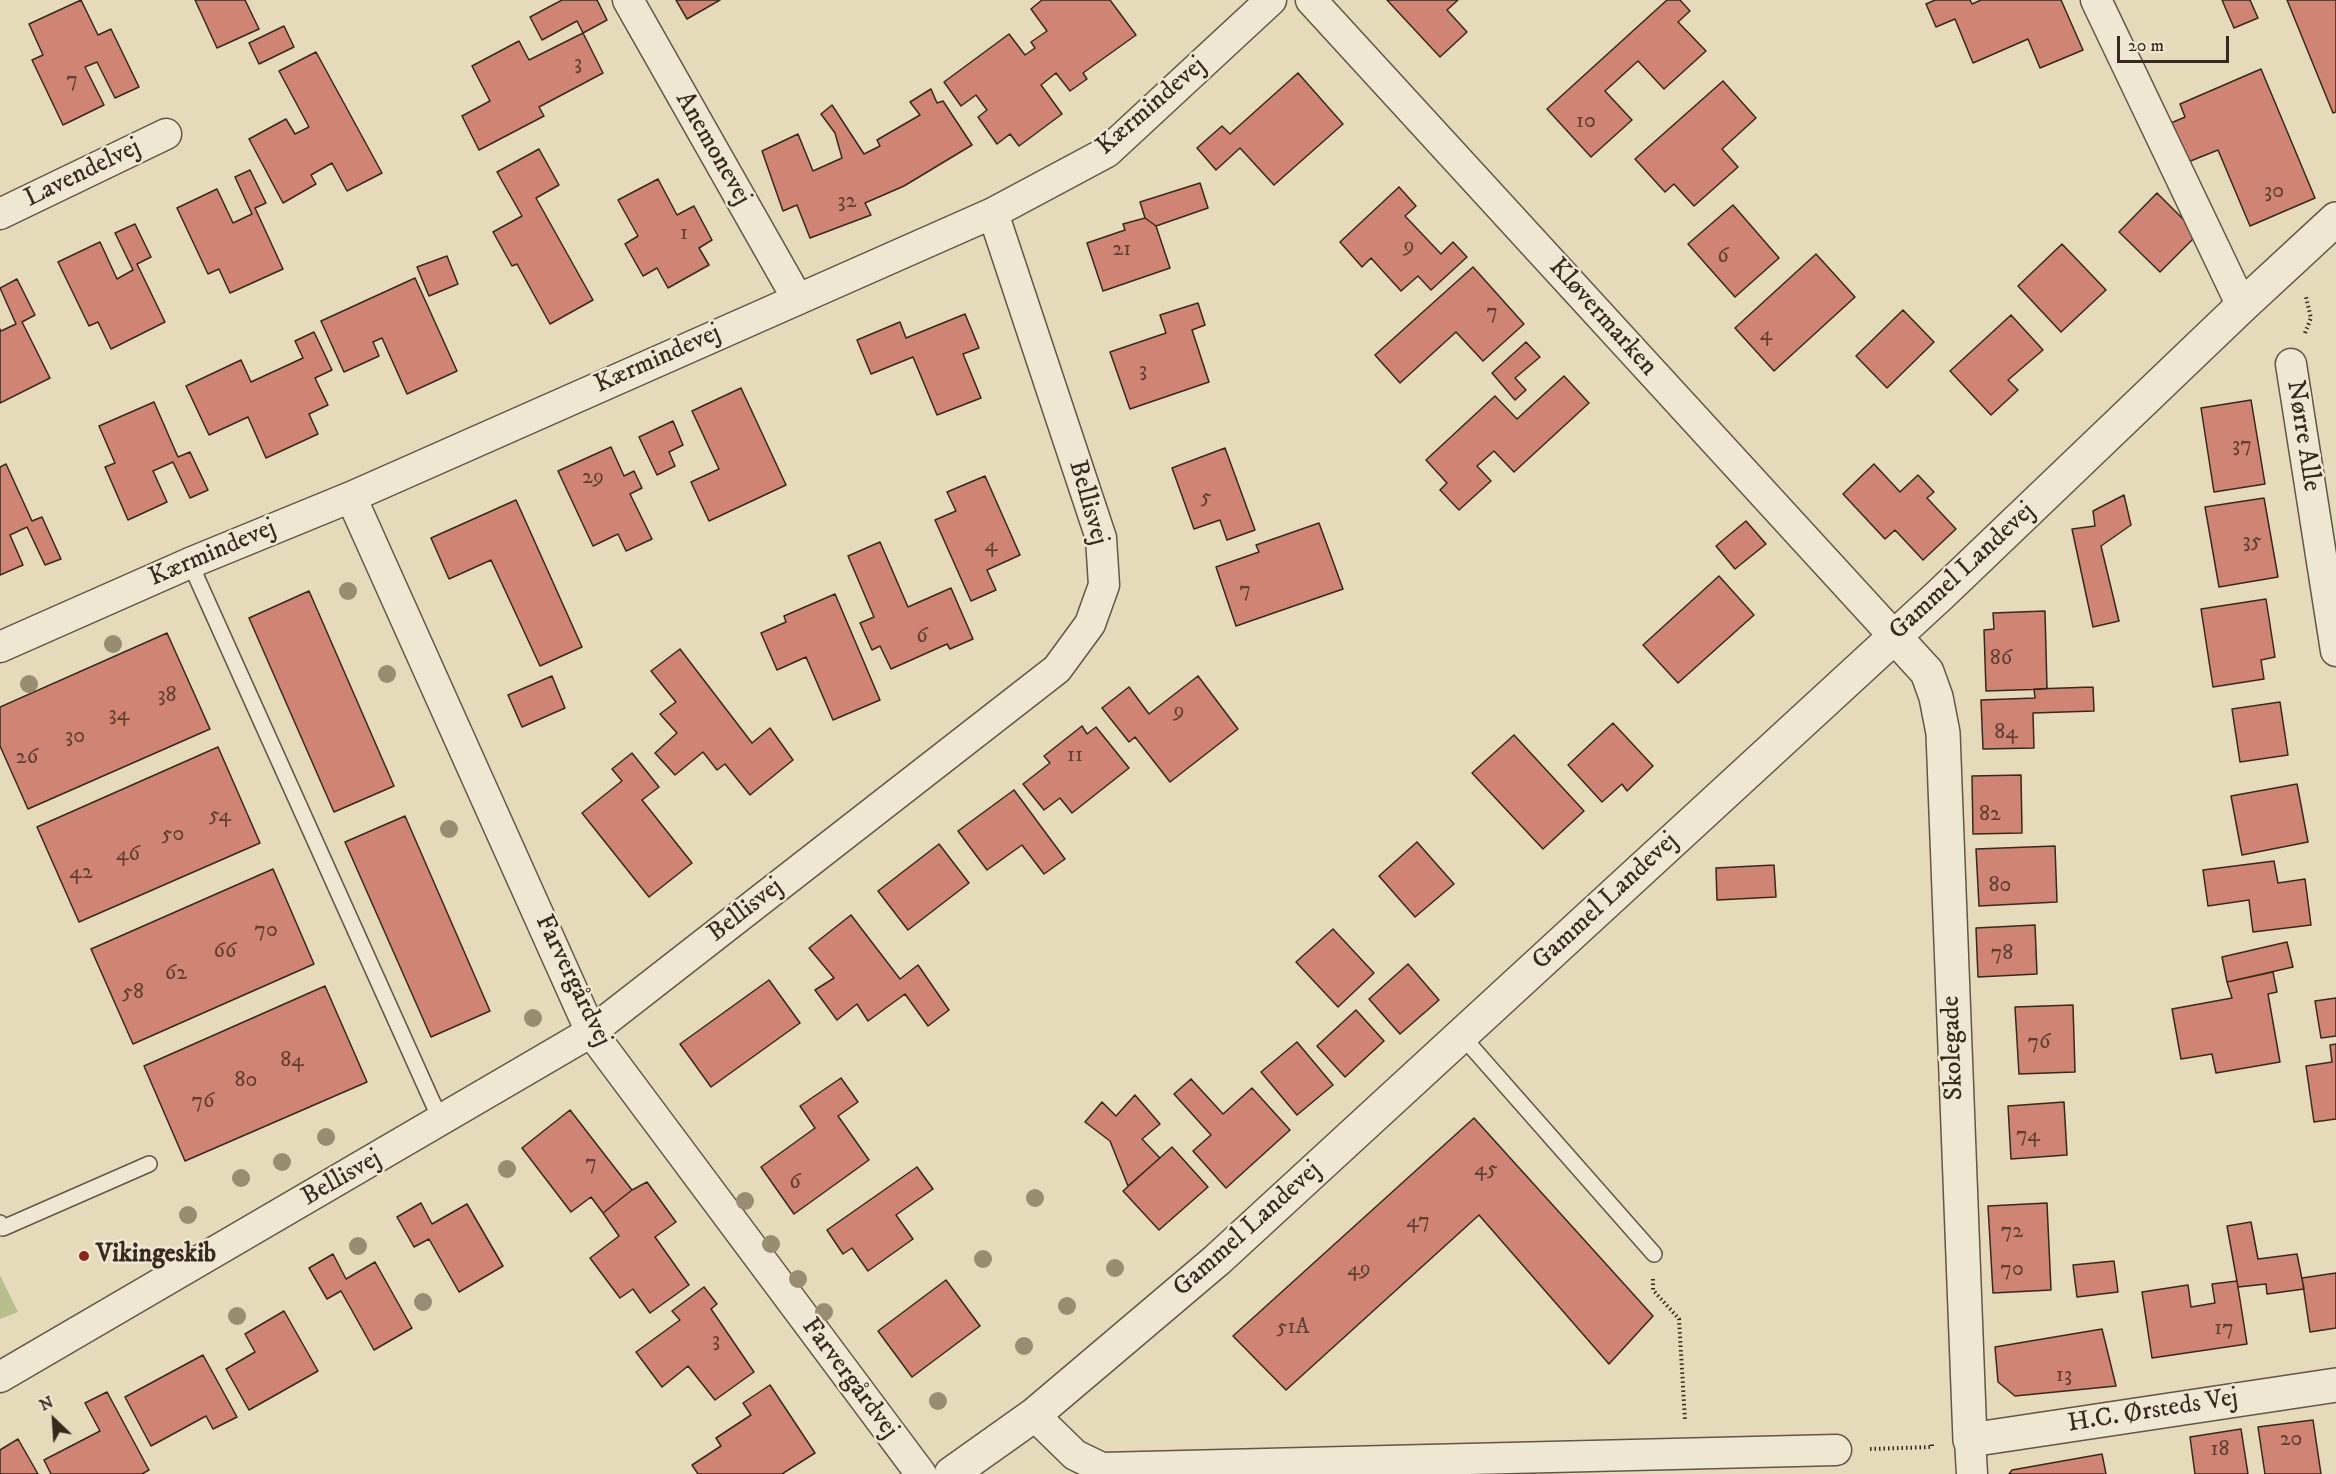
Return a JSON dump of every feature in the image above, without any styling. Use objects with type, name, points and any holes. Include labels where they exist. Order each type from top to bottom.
[{"type":"street","name":"Anemonevej","points":[[628,0],[797,298]]},
{"type":"street","name":"Kærmindevej","points":[[0,647],[190,563],[351,497],[993,213],[1107,152],[1271,0]]},
{"type":"street","name":"Kløvermarken","points":[[1311,0],[1894,636]]},
{"type":"street","points":[[2096,0],[2242,306]]},
{"type":"street","name":"Lavendelvej","points":[[0,214],[166,134]]},
{"type":"street","name":"Bellisvej","points":[[0,1377],[591,1032],[1057,669],[1090,624],[1104,585],[1101,538],[993,213]]},
{"type":"street","name":"Gammel Landevej","points":[[951,1474],[1034,1415],[1217,1260],[1894,636],[2336,219]]},
{"type":"street","name":"Nørre Alle","points":[[2291,363],[2336,651]]},
{"type":"street","name":"Farvergårdvej","points":[[351,497],[591,1032],[921,1474]]},
{"type":"street","name":"Skolegade","points":[[1894,636],[1927,672],[1936,697],[1943,733],[1972,1474]]},
{"type":"street","name":"H.C. Ørsteds Vej","points":[[1970,1440],[2336,1385]]},
{"type":"street","points":[[1034,1415],[1075,1455],[1102,1468],[1836,1450]]},
{"type":"lane","points":[[190,563],[441,1121]]},
{"type":"lane","points":[[1462,1036],[1654,1254]]},
{"type":"lane","points":[[0,1222],[3,1228],[149,1164]]},
{"type":"path","points":[[2291,363],[2311,318],[2303,290]]},
{"type":"path","points":[[1654,1254],[1653,1290],[1679,1319],[1687,1454]]},
{"type":"path","points":[[1836,1450],[1932,1447],[1931,1437]]},
{"type":"green space","points":[[0,1275],[18,1312],[0,1319]]},
{"type":"building","points":[[81,0],[98,35],[111,29],[139,87],[115,98],[97,62],[85,67],[104,105],[63,125],[32,60],[43,55],[29,24]]},
{"type":"building","points":[[195,0],[245,0],[259,29],[217,48]]},
{"type":"building","points":[[562,0],[597,0],[607,20],[583,33],[577,21],[542,40],[530,17]]},
{"type":"building","points":[[676,0],[720,0],[687,19]]},
{"type":"building","points":[[1042,0],[1110,0],[1136,35],[1083,73],[1087,79],[1070,91],[1056,73],[1041,85],[1062,114],[1019,146],[1010,134],[997,144],[978,117],[987,110],[976,95],[961,106],[944,82],[1009,34],[1025,55],[1035,48],[1031,42],[1047,31],[1031,9]]},
{"type":"building","points":[[1387,0],[1458,0],[1447,10],[1467,32],[1440,57]]},
{"type":"building","points":[[1667,0],[1680,0],[1690,11],[1678,22],[1706,51],[1664,89],[1638,61],[1605,91],[1632,120],[1591,157],[1547,109]]},
{"type":"building","points":[[1935,0],[1970,0],[1972,4],[1981,0],[2061,0],[2083,50],[2040,68],[2028,39],[1973,63],[1955,19],[1936,27],[1926,4]]},
{"type":"building","points":[[2222,0],[2250,0],[2258,18],[2234,28]]},
{"type":"building","points":[[2287,0],[2336,0],[2336,112],[2333,113]]},
{"type":"building","points":[[284,26],[294,47],[259,64],[249,43]]},
{"type":"building","points":[[583,33],[603,73],[539,107],[544,116],[479,150],[462,116],[490,101],[472,66],[519,41],[529,60]]},
{"type":"building","points":[[316,52],[382,173],[347,191],[332,163],[311,175],[316,184],[283,203],[249,139],[286,119],[295,134],[309,127],[279,71]]},
{"type":"building","points":[[2261,69],[2315,198],[2250,226],[2218,150],[2188,162],[2171,123],[2185,117],[2180,104]]},
{"type":"building","points":[[1298,73],[1343,124],[1274,185],[1240,148],[1216,170],[1197,148],[1222,126],[1230,134]]},
{"type":"building","points":[[1723,81],[1756,118],[1722,149],[1738,167],[1694,206],[1674,184],[1665,192],[1635,159]]},
{"type":"building","points":[[931,89],[937,103],[943,101],[972,145],[904,186],[865,203],[871,215],[810,238],[797,205],[783,211],[762,151],[798,134],[813,171],[842,158],[835,133],[821,114],[832,105],[864,154],[880,146],[877,140],[920,115],[910,102]]},
{"type":"building","points":[[539,149],[559,185],[536,198],[593,300],[550,324],[517,264],[512,266],[493,232],[522,216],[497,172]]},
{"type":"building","points":[[250,170],[266,203],[255,208],[283,269],[230,293],[219,269],[208,274],[177,208],[217,189],[233,223],[252,214],[235,177]]},
{"type":"building","points":[[658,179],[677,215],[694,206],[712,240],[699,248],[709,265],[668,288],[657,268],[643,276],[625,244],[638,236],[618,200]]},
{"type":"building","points":[[1200,183],[1208,208],[1156,226],[1145,218],[1140,202]]},
{"type":"building","points":[[1399,187],[1416,206],[1405,216],[1441,254],[1453,242],[1467,257],[1431,290],[1418,276],[1401,291],[1371,258],[1362,267],[1340,242]]},
{"type":"building","points":[[2157,193],[2198,234],[2160,272],[2119,232]]},
{"type":"building","points":[[1733,205],[1779,258],[1735,297],[1688,244]]},
{"type":"building","points":[[1145,218],[1156,226],[1170,268],[1103,291],[1087,243],[1125,230],[1123,224]]},
{"type":"building","points":[[135,224],[151,257],[137,264],[165,322],[111,349],[98,322],[89,326],[58,262],[100,242],[117,279],[133,270],[115,233]]},
{"type":"building","points":[[2062,244],[2106,290],[2061,332],[2018,286]]},
{"type":"building","points":[[1816,254],[1855,297],[1774,371],[1735,328]]},
{"type":"building","points":[[447,256],[458,284],[429,296],[417,267]]},
{"type":"building","points":[[1473,267],[1524,324],[1483,361],[1456,332],[1400,383],[1375,355]]},
{"type":"building","points":[[415,278],[457,371],[407,394],[382,338],[373,342],[379,356],[344,372],[321,321]]},
{"type":"building","points":[[17,279],[35,315],[22,322],[50,378],[0,403],[0,329],[1,331],[16,324],[0,288]]},
{"type":"building","points":[[1198,303],[1205,325],[1192,330],[1209,382],[1130,409],[1110,352],[1166,333],[1160,315]]},
{"type":"building","points":[[1903,310],[1934,342],[1887,388],[1856,356]]},
{"type":"building","points":[[965,314],[979,348],[963,354],[981,398],[937,415],[913,357],[871,374],[857,340],[900,322],[906,338]]},
{"type":"building","points":[[2011,315],[2043,350],[2008,380],[2018,390],[1991,415],[1950,371]]},
{"type":"building","points":[[314,332],[332,370],[315,378],[328,405],[309,414],[318,434],[266,458],[248,417],[209,435],[186,386],[241,360],[251,382],[303,358],[295,341]]},
{"type":"building","points":[[1526,342],[1540,357],[1515,378],[1526,390],[1515,400],[1492,373]]},
{"type":"building","points":[[1564,376],[1589,403],[1514,472],[1494,451],[1477,466],[1491,481],[1459,510],[1440,490],[1447,483],[1426,460],[1495,396],[1517,419]]},
{"type":"building","points":[[741,388],[786,485],[709,521],[691,482],[719,469],[692,411]]},
{"type":"building","points":[[2251,400],[2265,484],[2214,492],[2201,408]]},
{"type":"building","points":[[154,402],[178,457],[190,452],[208,490],[190,498],[173,462],[153,471],[167,502],[128,520],[105,467],[115,463],[99,426]]},
{"type":"building","points":[[673,421],[683,445],[669,452],[675,466],[657,475],[639,437]]},
{"type":"building","points":[[611,447],[624,476],[634,471],[642,488],[630,494],[652,539],[626,551],[618,534],[593,546],[558,471]]},
{"type":"building","points":[[1225,448],[1255,530],[1227,540],[1220,520],[1194,529],[1172,468]]},
{"type":"building","points":[[6,464],[32,521],[42,517],[61,559],[45,565],[27,527],[10,535],[23,565],[0,575],[0,467]]},
{"type":"building","points":[[1874,464],[1900,492],[1918,475],[1934,492],[1927,498],[1956,529],[1923,560],[1895,530],[1885,539],[1843,494]]},
{"type":"building","points":[[985,476],[1020,555],[987,570],[996,590],[971,601],[935,520],[956,511],[947,492]]},
{"type":"building","points":[[2124,495],[2131,525],[2101,546],[2119,621],[2093,627],[2072,529],[2095,526],[2093,511]]},
{"type":"building","points":[[2264,498],[2278,577],[2219,587],[2205,507]]},
{"type":"building","points":[[516,500],[582,647],[540,666],[491,560],[449,579],[431,538]]},
{"type":"building","points":[[1746,521],[1766,544],[1735,569],[1716,546]]},
{"type":"building","points":[[1319,523],[1343,589],[1236,626],[1216,567],[1259,552],[1256,545]]},
{"type":"building","points":[[880,542],[908,607],[951,588],[973,639],[950,649],[947,644],[891,669],[880,646],[872,650],[860,623],[874,617],[848,556]]},
{"type":"building","points":[[1719,576],[1754,615],[1678,683],[1643,645]]},
{"type":"building","points":[[309,591],[394,786],[334,812],[249,618]]},
{"type":"building","points":[[835,594],[880,700],[833,720],[806,657],[777,670],[761,633],[786,622],[784,616]]},
{"type":"building","points":[[2266,599],[2275,657],[2261,660],[2264,679],[2213,687],[2201,609]]},
{"type":"building","points":[[2045,611],[2047,689],[1986,691],[1984,630],[1994,629],[1993,613]]},
{"type":"building","points":[[167,633],[210,729],[28,809],[0,746],[0,707]]},
{"type":"building","points":[[680,649],[752,743],[770,728],[793,760],[750,795],[725,764],[717,770],[703,752],[675,775],[655,753],[677,733],[660,714],[676,702],[651,671]]},
{"type":"building","points":[[552,676],[565,708],[522,727],[508,695]]},
{"type":"building","points":[[1198,676],[1238,729],[1170,782],[1135,737],[1129,742],[1102,708],[1129,687],[1149,714]]},
{"type":"building","points":[[2093,687],[2094,711],[2033,713],[2034,748],[1983,749],[1981,700],[2035,698],[2034,689]]},
{"type":"building","points":[[2280,702],[2288,755],[2240,762],[2232,709]]},
{"type":"building","points":[[1613,723],[1653,766],[1627,791],[1622,784],[1602,802],[1568,765]]},
{"type":"building","points":[[1082,726],[1087,734],[1096,727],[1129,768],[1072,813],[1060,798],[1044,810],[1023,784],[1050,763],[1044,756]]},
{"type":"building","points":[[1514,735],[1584,811],[1543,849],[1472,773]]},
{"type":"building","points":[[218,747],[260,843],[79,922],[37,827]]},
{"type":"building","points":[[632,753],[659,787],[642,800],[692,863],[649,897],[582,813],[622,781],[612,769]]},
{"type":"building","points":[[2021,775],[2022,833],[1973,834],[1972,776]]},
{"type":"building","points":[[2297,784],[2308,842],[2242,855],[2231,796]]},
{"type":"building","points":[[1014,790],[1065,859],[1044,874],[1022,845],[987,870],[958,831]]},
{"type":"building","points":[[405,816],[490,1011],[431,1037],[345,842]]},
{"type":"building","points":[[1417,842],[1454,884],[1415,917],[1379,876]]},
{"type":"building","points":[[939,844],[969,883],[908,930],[878,891]]},
{"type":"building","points":[[2055,846],[2057,902],[1979,906],[1976,849]]},
{"type":"building","points":[[2274,861],[2278,883],[2305,879],[2311,925],[2253,932],[2249,900],[2208,906],[2203,870]]},
{"type":"building","points":[[1774,865],[1776,897],[1717,900],[1716,868]]},
{"type":"building","points":[[273,869],[314,964],[133,1044],[91,949]]},
{"type":"building","points":[[851,915],[900,979],[918,965],[949,1010],[928,1026],[905,994],[868,1021],[857,1004],[837,1020],[815,990],[834,978],[809,948]]},
{"type":"building","points":[[2035,925],[2037,974],[1978,977],[1976,928]]},
{"type":"building","points":[[1333,929],[1374,973],[1338,1007],[1296,962]]},
{"type":"building","points":[[2287,942],[2293,967],[2227,982],[2222,957]]},
{"type":"building","points":[[1408,964],[1439,1000],[1400,1034],[1369,999]]},
{"type":"building","points":[[2273,972],[2277,992],[2268,994],[2280,1062],[2216,1073],[2212,1054],[2181,1059],[2172,1009],[2232,998],[2227,982]]},
{"type":"building","points":[[769,980],[800,1023],[711,1087],[680,1044]]},
{"type":"building","points":[[325,986],[367,1082],[185,1161],[144,1066]]},
{"type":"building","points":[[2336,998],[2336,1036],[2321,1038],[2315,1001]]},
{"type":"building","points":[[2073,1005],[2075,1072],[2019,1074],[2015,1007]]},
{"type":"building","points":[[1356,1010],[1384,1041],[1345,1077],[1317,1046]]},
{"type":"building","points":[[1297,1042],[1333,1085],[1297,1115],[1261,1072]]},
{"type":"building","points":[[2336,1044],[2336,1119],[2314,1122],[2306,1066],[2332,1062],[2330,1045]]},
{"type":"building","points":[[841,1078],[858,1102],[838,1116],[869,1160],[794,1214],[761,1167],[815,1128],[800,1106]]},
{"type":"building","points":[[1191,1079],[1223,1114],[1252,1088],[1290,1130],[1226,1188],[1193,1151],[1211,1135],[1174,1094]]},
{"type":"building","points":[[1135,1095],[1160,1124],[1142,1139],[1160,1158],[1128,1186],[1110,1141],[1085,1122],[1102,1102],[1116,1116]]},
{"type":"building","points":[[2064,1102],[2067,1155],[2011,1159],[2008,1106]]},
{"type":"building","points":[[570,1110],[632,1190],[603,1213],[591,1197],[571,1212],[522,1148]]},
{"type":"building","points":[[1474,1118],[1653,1316],[1609,1364],[1479,1215],[1286,1390],[1233,1336]]},
{"type":"building","points":[[1172,1147],[1208,1187],[1159,1230],[1123,1191]]},
{"type":"building","points":[[917,1167],[933,1189],[896,1215],[913,1239],[868,1271],[852,1248],[843,1254],[827,1230]]},
{"type":"building","points":[[647,1182],[676,1222],[655,1237],[689,1285],[650,1313],[633,1289],[620,1298],[590,1258],[619,1236],[603,1213],[632,1190]]},
{"type":"building","points":[[421,1203],[432,1224],[467,1204],[503,1266],[459,1292],[429,1239],[414,1247],[397,1217]]},
{"type":"building","points":[[2047,1203],[2051,1290],[1993,1293],[1988,1206]]},
{"type":"building","points":[[2251,1222],[2258,1259],[2297,1254],[2304,1289],[2267,1294],[2266,1284],[2238,1287],[2227,1226]]},
{"type":"building","points":[[333,1254],[346,1279],[375,1262],[412,1328],[374,1350],[341,1291],[327,1299],[309,1268]]},
{"type":"building","points":[[2114,1261],[2118,1292],[2077,1297],[2073,1265]]},
{"type":"building","points":[[2336,1273],[2336,1328],[2310,1332],[2302,1278]]},
{"type":"building","points":[[946,1280],[980,1326],[912,1377],[878,1331]]},
{"type":"building","points":[[2237,1281],[2247,1344],[2152,1358],[2142,1292],[2188,1285],[2191,1307],[2215,1303],[2212,1284]]},
{"type":"building","points":[[704,1287],[717,1304],[711,1309],[754,1372],[715,1400],[688,1366],[662,1387],[636,1352],[680,1320],[672,1311]]},
{"type":"building","points":[[284,1311],[318,1371],[249,1410],[226,1369],[255,1352],[245,1334]]},
{"type":"building","points":[[2102,1329],[2116,1386],[2015,1396],[1998,1382],[1995,1347]]},
{"type":"building","points":[[203,1355],[237,1417],[213,1429],[206,1416],[151,1446],[125,1397]]},
{"type":"building","points":[[770,1385],[815,1453],[782,1474],[698,1474],[692,1465],[721,1446],[716,1438],[751,1415],[743,1403]]},
{"type":"building","points":[[107,1392],[149,1470],[142,1474],[51,1474],[44,1460],[100,1431],[85,1403]]},
{"type":"building","points":[[2313,1420],[2321,1474],[2265,1474],[2258,1427]]},
{"type":"building","points":[[2241,1429],[2248,1474],[2195,1474],[2190,1437]]},
{"type":"building","points":[[18,1439],[38,1474],[0,1474],[0,1450]]},
{"type":"building","points":[[2102,1454],[2106,1474],[2009,1474],[2012,1470]]},
{"type":"place","name":"Vikingeskib","points":[[84,1256]]}]
